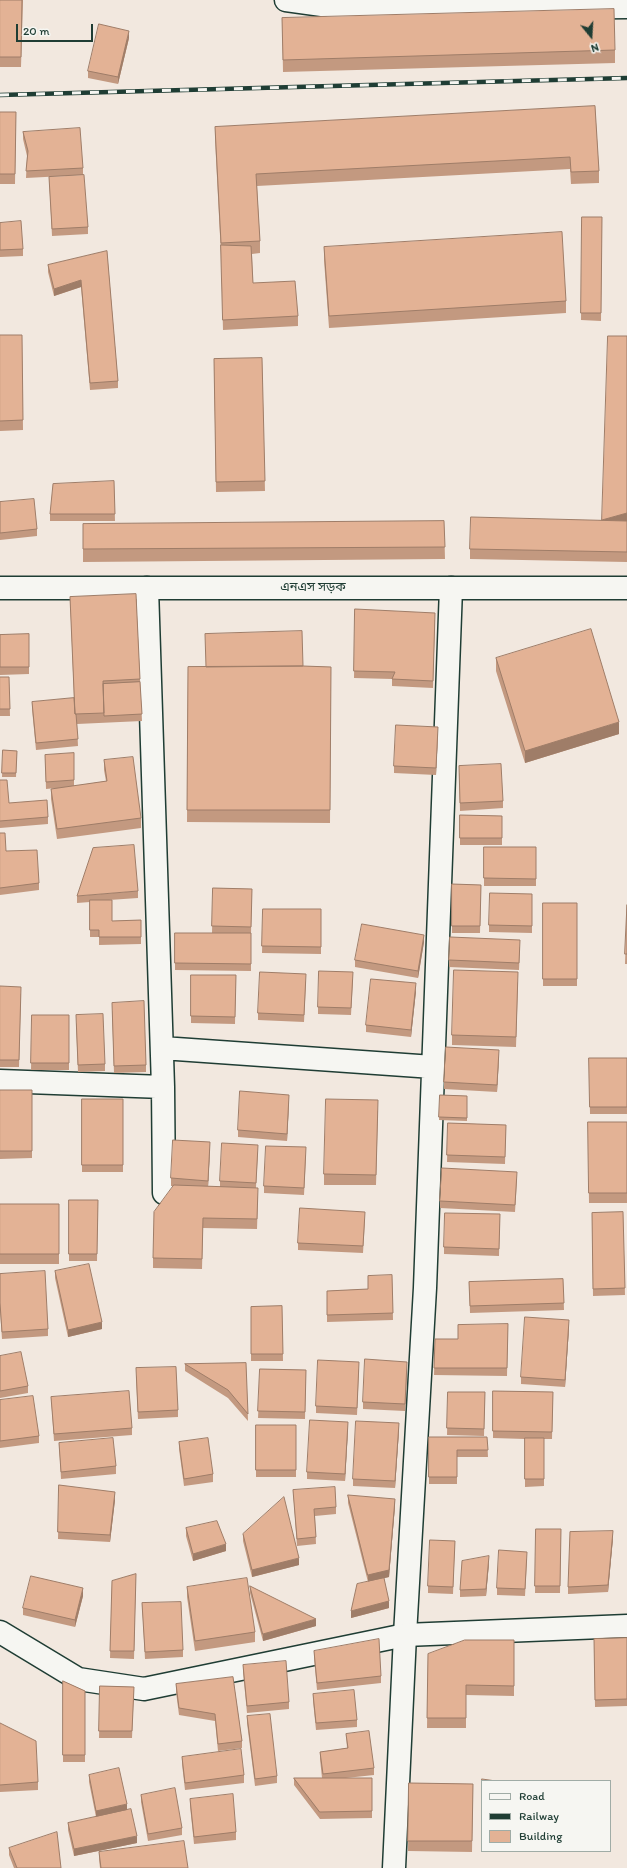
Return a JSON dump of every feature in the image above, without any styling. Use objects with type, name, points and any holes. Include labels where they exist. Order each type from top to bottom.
[{"type":"street","points":[[286,0],[358,10],[627,7]]},
{"type":"street","name":"এনএস সড়ক","points":[[0,588],[627,588]]},
{"type":"street","points":[[147,588],[162,1048],[164,1193]]},
{"type":"street","points":[[394,1868],[405,1635],[425,1288],[451,588]]},
{"type":"street","points":[[162,1048],[433,1067]]},
{"type":"street","points":[[0,1081],[163,1087]]},
{"type":"street","points":[[0,1632],[78,1679],[144,1689],[405,1635],[627,1626]]},
{"type":"building","points":[[0,0],[22,0],[21,57],[0,57]]},
{"type":"building","points":[[614,9],[615,50],[283,60],[282,18]]},
{"type":"building","points":[[99,24],[129,31],[118,77],[88,71]]},
{"type":"building","points":[[595,106],[599,171],[571,172],[570,157],[256,174],[260,241],[221,243],[215,127]]},
{"type":"building","points":[[0,112],[16,112],[15,174],[0,174]]},
{"type":"building","points":[[80,128],[83,168],[26,171],[28,151],[23,132]]},
{"type":"building","points":[[84,175],[88,227],[52,229],[49,177]]},
{"type":"building","points":[[582,217],[602,217],[601,313],[581,313]]},
{"type":"building","points":[[21,221],[23,249],[0,250],[0,223]]},
{"type":"building","points":[[562,232],[566,301],[329,316],[324,247]]},
{"type":"building","points":[[221,245],[251,246],[253,283],[295,281],[298,316],[223,320]]},
{"type":"building","points":[[107,251],[118,381],[90,383],[81,280],[54,289],[48,265]]},
{"type":"building","points":[[0,335],[22,335],[23,420],[0,421]]},
{"type":"building","points":[[608,336],[627,336],[627,513],[602,520]]},
{"type":"building","points":[[262,358],[265,481],[216,482],[214,359]]},
{"type":"building","points":[[114,481],[115,514],[50,514],[53,484]]},
{"type":"building","points":[[34,499],[37,529],[0,533],[0,502]]},
{"type":"building","points":[[471,517],[627,521],[627,552],[470,549]]},
{"type":"building","points":[[444,521],[445,547],[83,549],[83,524]]},
{"type":"building","points":[[136,594],[140,679],[103,681],[104,713],[75,714],[70,597]]},
{"type":"building","points":[[355,609],[435,613],[433,681],[392,679],[395,672],[354,671]]},
{"type":"building","points":[[591,629],[619,722],[525,751],[496,658]]},
{"type":"building","points":[[302,631],[303,666],[206,667],[205,634]]},
{"type":"building","points":[[29,634],[29,667],[0,667],[0,635]]},
{"type":"building","points":[[188,667],[331,667],[330,810],[187,810]]},
{"type":"building","points":[[0,677],[9,677],[10,709],[0,709]]},
{"type":"building","points":[[140,682],[142,714],[104,716],[103,684]]},
{"type":"building","points":[[74,698],[78,739],[36,743],[32,702]]},
{"type":"building","points":[[396,725],[438,727],[436,768],[394,766]]},
{"type":"building","points":[[3,750],[17,751],[16,773],[2,773]]},
{"type":"building","points":[[74,753],[74,780],[46,782],[45,755]]},
{"type":"building","points":[[133,757],[141,818],[57,829],[51,789],[107,781],[104,760]]},
{"type":"building","points":[[501,764],[503,801],[460,803],[459,766]]},
{"type":"building","points":[[0,780],[7,780],[9,803],[47,800],[48,817],[0,821]]},
{"type":"building","points":[[460,815],[502,816],[502,838],[460,838]]},
{"type":"building","points":[[0,833],[5,833],[6,851],[37,850],[39,883],[0,888]]},
{"type":"building","points":[[134,845],[138,891],[77,896],[93,848]]},
{"type":"building","points":[[484,847],[536,847],[536,879],[484,878]]},
{"type":"building","points":[[452,884],[481,885],[480,926],[452,926]]},
{"type":"building","points":[[213,888],[252,889],[251,927],[212,926]]},
{"type":"building","points":[[490,893],[532,894],[532,926],[489,925]]},
{"type":"building","points":[[90,900],[112,900],[112,921],[141,920],[141,937],[99,937],[99,930],[90,930]]},
{"type":"building","points":[[543,903],[577,903],[577,979],[543,979]]},
{"type":"building","points":[[627,905],[627,954],[625,954]]},
{"type":"building","points":[[263,909],[321,909],[321,947],[262,946]]},
{"type":"building","points":[[362,924],[424,935],[418,971],[355,960]]},
{"type":"building","points":[[175,933],[251,933],[251,964],[175,963]]},
{"type":"building","points":[[450,937],[520,940],[519,963],[449,960]]},
{"type":"building","points":[[454,970],[518,972],[516,1037],[452,1035]]},
{"type":"building","points":[[319,971],[353,972],[351,1008],[318,1007]]},
{"type":"building","points":[[260,972],[306,974],[304,1015],[258,1013]]},
{"type":"building","points":[[191,975],[236,975],[235,1017],[191,1016]]},
{"type":"building","points":[[371,979],[416,983],[411,1030],[366,1025]]},
{"type":"building","points":[[0,986],[21,987],[19,1060],[0,1060]]},
{"type":"building","points":[[144,1001],[146,1065],[114,1066],[112,1003]]},
{"type":"building","points":[[103,1014],[105,1064],[78,1065],[76,1015]]},
{"type":"building","points":[[32,1015],[69,1015],[69,1063],[31,1063]]},
{"type":"building","points":[[446,1047],[499,1050],[497,1085],[444,1082]]},
{"type":"building","points":[[589,1058],[627,1058],[627,1107],[590,1107]]},
{"type":"building","points":[[0,1090],[32,1090],[32,1151],[0,1151]]},
{"type":"building","points":[[240,1091],[289,1095],[287,1134],[238,1130]]},
{"type":"building","points":[[440,1095],[467,1096],[467,1118],[439,1117]]},
{"type":"building","points":[[82,1099],[123,1099],[123,1165],[82,1165]]},
{"type":"building","points":[[326,1099],[378,1100],[376,1175],[324,1174]]},
{"type":"building","points":[[588,1122],[627,1122],[627,1193],[589,1193]]},
{"type":"building","points":[[448,1123],[506,1125],[505,1157],[447,1155]]},
{"type":"building","points":[[173,1140],[210,1142],[208,1181],[171,1178]]},
{"type":"building","points":[[222,1143],[258,1145],[256,1183],[220,1181]]},
{"type":"building","points":[[266,1146],[306,1147],[304,1188],[264,1186]]},
{"type":"building","points":[[442,1168],[517,1172],[515,1205],[440,1201]]},
{"type":"building","points":[[174,1185],[258,1188],[257,1219],[203,1218],[202,1259],[153,1258],[154,1212]]},
{"type":"building","points":[[69,1200],[98,1200],[97,1254],[69,1254]]},
{"type":"building","points":[[0,1204],[59,1204],[59,1254],[0,1254]]},
{"type":"building","points":[[300,1208],[365,1212],[363,1246],[298,1243]]},
{"type":"building","points":[[623,1212],[625,1288],[593,1289],[592,1213]]},
{"type":"building","points":[[445,1213],[500,1214],[499,1249],[444,1247]]},
{"type":"building","points":[[89,1264],[102,1322],[68,1330],[55,1271]]},
{"type":"building","points":[[45,1271],[48,1329],[2,1332],[0,1274]]},
{"type":"building","points":[[392,1275],[393,1313],[327,1315],[327,1291],[368,1289],[368,1276]]},
{"type":"building","points":[[563,1279],[564,1303],[470,1306],[469,1282]]},
{"type":"building","points":[[282,1306],[283,1354],[251,1354],[251,1307]]},
{"type":"building","points":[[525,1317],[569,1320],[565,1380],[521,1377]]},
{"type":"building","points":[[508,1324],[507,1368],[434,1368],[435,1339],[458,1339],[458,1325]]},
{"type":"building","points":[[21,1352],[28,1386],[0,1391],[0,1356]]},
{"type":"building","points":[[365,1359],[407,1362],[405,1404],[363,1402]]},
{"type":"building","points":[[318,1360],[359,1362],[357,1408],[316,1406]]},
{"type":"building","points":[[246,1363],[248,1414],[228,1390],[185,1364]]},
{"type":"building","points":[[176,1367],[178,1410],[138,1412],[136,1368]]},
{"type":"building","points":[[260,1369],[306,1370],[305,1412],[258,1411]]},
{"type":"building","points":[[129,1391],[132,1428],[54,1434],[51,1397]]},
{"type":"building","points":[[493,1391],[553,1392],[552,1432],[493,1431]]},
{"type":"building","points":[[448,1392],[485,1392],[484,1429],[447,1428]]},
{"type":"building","points":[[33,1396],[39,1436],[0,1441],[0,1400]]},
{"type":"building","points":[[310,1420],[348,1422],[345,1474],[307,1472]]},
{"type":"building","points":[[356,1421],[399,1423],[395,1481],[353,1479]]},
{"type":"building","points":[[256,1425],[296,1425],[296,1470],[256,1470]]},
{"type":"building","points":[[429,1437],[487,1437],[488,1450],[457,1450],[457,1477],[429,1477]]},
{"type":"building","points":[[113,1438],[116,1466],[61,1472],[59,1443]]},
{"type":"building","points":[[208,1438],[213,1474],[184,1479],[179,1442]]},
{"type":"building","points":[[525,1438],[544,1438],[544,1479],[525,1479]]},
{"type":"building","points":[[59,1485],[115,1492],[110,1535],[58,1532]]},
{"type":"building","points":[[335,1487],[336,1507],[314,1509],[316,1537],[297,1539],[293,1490]]},
{"type":"building","points":[[348,1495],[395,1499],[389,1570],[368,1575]]},
{"type":"building","points":[[284,1497],[299,1558],[252,1570],[243,1534]]},
{"type":"building","points":[[217,1521],[226,1544],[193,1554],[186,1528]]},
{"type":"building","points":[[536,1529],[561,1529],[560,1586],[535,1586]]},
{"type":"building","points":[[613,1531],[608,1585],[568,1587],[570,1532]]},
{"type":"building","points":[[430,1540],[455,1541],[453,1587],[428,1586]]},
{"type":"building","points":[[499,1550],[527,1552],[525,1589],[497,1588]]},
{"type":"building","points":[[489,1556],[486,1589],[460,1590],[462,1561]]},
{"type":"building","points":[[136,1574],[134,1651],[110,1651],[112,1581]]},
{"type":"building","points":[[31,1576],[83,1588],[75,1620],[23,1608]]},
{"type":"building","points":[[247,1578],[255,1632],[195,1641],[187,1587]]},
{"type":"building","points":[[384,1578],[389,1601],[351,1611],[357,1584]]},
{"type":"building","points":[[250,1586],[316,1619],[263,1634]]},
{"type":"building","points":[[181,1602],[183,1650],[145,1652],[142,1603]]},
{"type":"building","points":[[627,1638],[627,1699],[595,1700],[594,1639]]},
{"type":"building","points":[[379,1639],[381,1676],[317,1683],[314,1651]]},
{"type":"building","points":[[465,1640],[514,1640],[514,1686],[466,1685],[466,1718],[427,1718],[428,1654]]},
{"type":"building","points":[[286,1661],[289,1702],[247,1706],[243,1665]]},
{"type":"building","points":[[233,1677],[242,1741],[218,1744],[215,1714],[179,1708],[176,1684]]},
{"type":"building","points":[[63,1681],[85,1691],[85,1755],[63,1755]]},
{"type":"building","points":[[100,1686],[134,1687],[132,1731],[99,1731]]},
{"type":"building","points":[[354,1690],[357,1720],[316,1723],[313,1694]]},
{"type":"building","points":[[270,1714],[277,1776],[255,1779],[247,1716]]},
{"type":"building","points":[[0,1723],[36,1741],[38,1782],[0,1785]]},
{"type":"building","points":[[369,1731],[374,1768],[323,1774],[320,1752],[348,1748],[346,1734]]},
{"type":"building","points":[[241,1749],[244,1775],[185,1783],[182,1757]]},
{"type":"building","points":[[119,1768],[127,1804],[96,1811],[89,1775]]},
{"type":"building","points":[[294,1778],[372,1778],[372,1811],[320,1812]]},
{"type":"building","points":[[409,1783],[473,1784],[472,1841],[408,1841]]},
{"type":"building","points":[[175,1788],[182,1828],[148,1834],[141,1795]]},
{"type":"building","points":[[233,1794],[236,1832],[194,1837],[190,1799]]},
{"type":"building","points":[[131,1809],[137,1836],[74,1849],[68,1823]]},
{"type":"building","points":[[57,1832],[61,1868],[17,1868],[9,1848]]},
{"type":"building","points":[[184,1841],[188,1868],[101,1868],[99,1852]]},
{"type":"railway","points":[[0,95],[627,78]]}]
